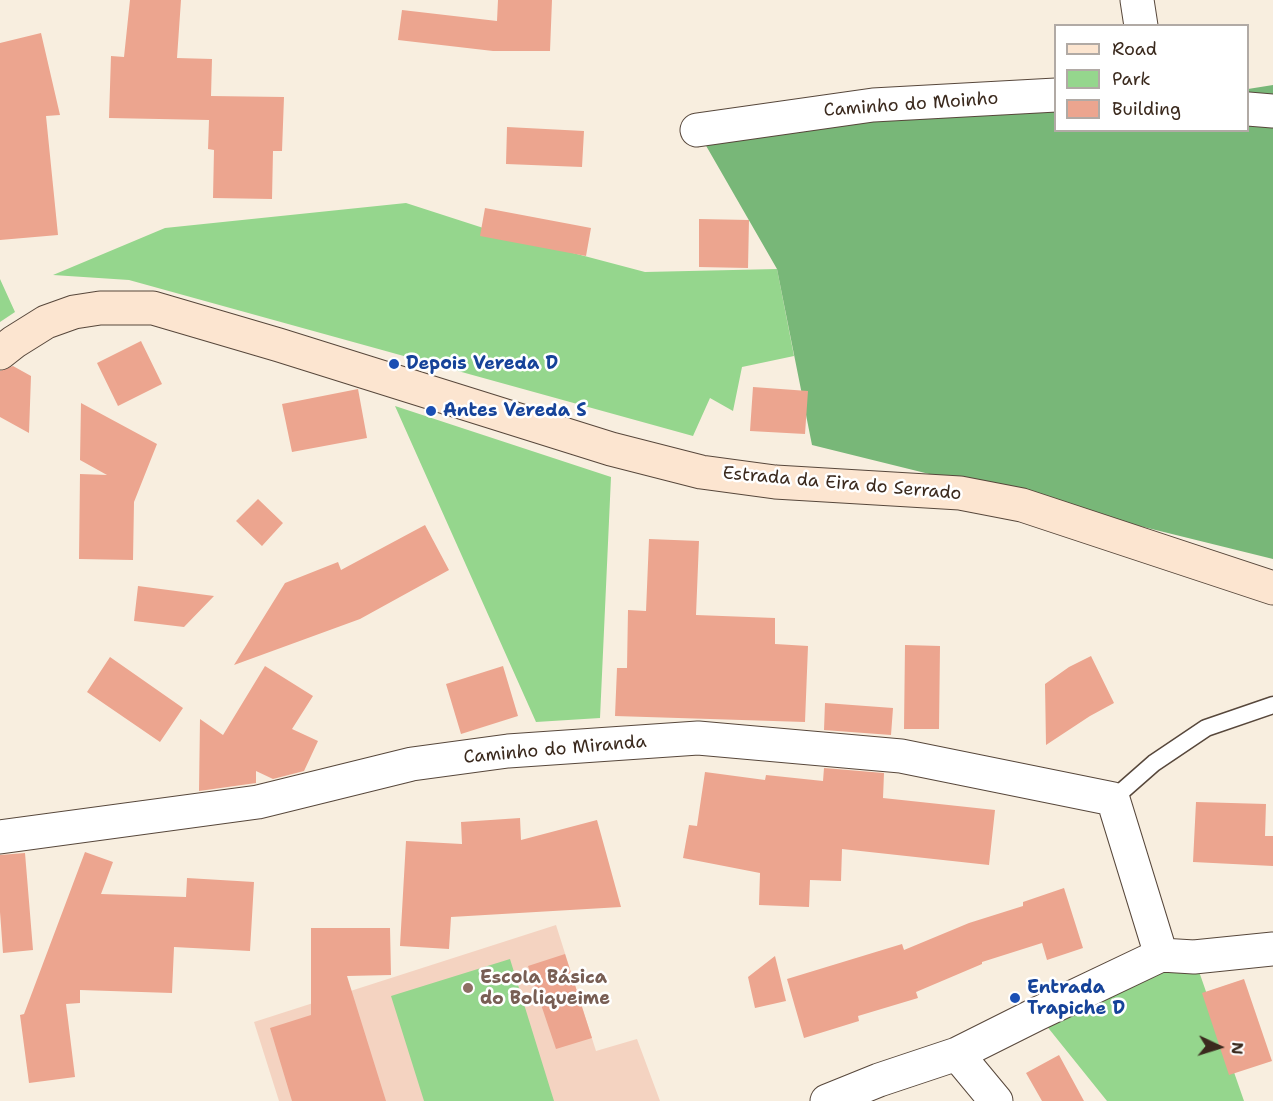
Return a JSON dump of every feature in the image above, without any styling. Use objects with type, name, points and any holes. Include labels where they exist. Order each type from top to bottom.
[{"type":"main road","name":"Estrada da Eira do Serrado","points":[[0,353],[46,322],[74,312],[100,308],[153,308],[611,449],[701,472],[775,482],[960,493],[1022,505],[1273,588]]},
{"type":"street","points":[[1137,0],[1141,24]]},
{"type":"street","name":"Caminho do Moinho","points":[[697,130],[873,105],[1054,95]]},
{"type":"street","points":[[1249,109],[1273,111]]},
{"type":"street","name":"Caminho do Miranda","points":[[0,837],[258,802],[412,764],[508,751],[698,738],[901,756],[1113,799]]},
{"type":"street","points":[[1113,799],[1161,955]]},
{"type":"street","points":[[827,1101],[879,1080],[957,1054],[1161,955],[1194,957],[1273,949]]},
{"type":"street","points":[[957,1054],[996,1101]]},
{"type":"lane","points":[[1113,799],[1154,763],[1206,728],[1273,705]]},
{"type":"shaded area","name":"Escola Básica do Boliqueime","points":[[556,925],[596,1051],[637,1039],[660,1101],[279,1101],[254,1022]]},
{"type":"green space","points":[[1273,85],[1273,559],[812,445],[777,269],[697,130],[1054,103],[1054,132],[1249,132],[1249,89]]},
{"type":"green space","points":[[406,203],[505,235],[645,272],[777,269],[794,356],[742,367],[733,411],[710,398],[693,436],[129,280],[53,275],[165,228]]},
{"type":"green space","points":[[0,279],[15,312],[0,322]]},
{"type":"green space","points":[[395,406],[611,477],[600,718],[536,722]]},
{"type":"green space","points":[[1194,957],[1244,1101],[1107,1101],[1037,1014]]},
{"type":"green space","points":[[510,959],[554,1101],[424,1101],[391,996]]},
{"type":"building","points":[[130,0],[181,0],[177,58],[212,59],[211,96],[284,97],[282,151],[273,151],[272,199],[213,198],[214,150],[208,149],[209,120],[109,118],[111,56],[124,57]]},
{"type":"building","points":[[498,0],[552,0],[550,51],[493,51],[398,40],[402,10],[497,21]]},
{"type":"building","points":[[41,33],[60,115],[46,116],[58,235],[0,240],[0,43]]},
{"type":"building","points":[[507,127],[584,131],[582,167],[506,164]]},
{"type":"building","points":[[485,208],[591,228],[586,256],[480,236]]},
{"type":"building","points":[[699,219],[749,220],[748,268],[699,267]]},
{"type":"building","points":[[141,341],[162,384],[118,406],[97,363]]},
{"type":"building","points":[[13,366],[31,376],[29,433],[0,417],[0,371]]},
{"type":"building","points":[[753,387],[808,391],[805,434],[750,431]]},
{"type":"building","points":[[358,389],[367,438],[292,452],[282,404]]},
{"type":"building","points":[[81,403],[157,444],[134,502],[133,560],[79,559],[80,474],[107,475],[80,460]]},
{"type":"building","points":[[258,499],[283,523],[262,546],[236,521]]},
{"type":"building","points":[[425,525],[449,570],[360,619],[234,665],[285,583],[338,562],[341,570]]},
{"type":"building","points":[[649,539],[699,541],[696,615],[775,618],[775,644],[808,646],[805,722],[615,716],[617,668],[627,668],[628,610],[646,611]]},
{"type":"building","points":[[138,586],[214,596],[184,627],[134,621]]},
{"type":"building","points":[[905,645],[940,646],[939,729],[904,729]]},
{"type":"building","points":[[1091,656],[1114,703],[1046,745],[1045,684],[1069,667]]},
{"type":"building","points":[[110,657],[183,708],[160,742],[87,692]]},
{"type":"building","points":[[265,666],[313,696],[292,729],[318,741],[304,771],[273,779],[256,771],[256,783],[199,791],[200,719],[223,735]]},
{"type":"building","points":[[503,666],[518,716],[461,734],[446,684]]},
{"type":"building","points":[[825,703],[893,708],[891,735],[824,730]]},
{"type":"building","points":[[824,768],[884,773],[883,798],[995,810],[989,865],[842,849],[841,881],[810,880],[809,907],[759,905],[760,873],[683,858],[689,825],[697,826],[705,772],[765,780],[766,775],[823,781]]},
{"type":"building","points":[[1196,802],[1266,804],[1265,836],[1273,836],[1273,866],[1193,862]]},
{"type":"building","points":[[520,818],[521,840],[597,820],[621,907],[451,917],[449,949],[400,946],[406,841],[462,844],[461,822]]},
{"type":"building","points":[[85,852],[113,862],[101,894],[186,897],[187,878],[254,882],[250,951],[174,947],[172,993],[80,990],[80,1003],[66,1004],[75,1077],[29,1083],[20,1015],[24,1014]]},
{"type":"building","points":[[25,853],[33,950],[3,953],[0,855]]},
{"type":"building","points":[[1064,888],[1083,948],[1047,960],[1042,943],[982,962],[982,964],[916,992],[918,998],[858,1016],[859,1021],[804,1038],[787,979],[902,944],[904,950],[969,923],[1023,906],[1023,902]]},
{"type":"building","points":[[311,928],[390,928],[391,975],[347,976],[386,1101],[292,1101],[270,1028],[311,1015]]},
{"type":"building","points":[[565,954],[592,1038],[556,1049],[528,966]]},
{"type":"building","points":[[775,956],[786,1001],[755,1008],[748,977]]},
{"type":"building","points":[[1244,979],[1272,1061],[1229,1075],[1202,993]]},
{"type":"building","points":[[1059,1055],[1084,1101],[1042,1101],[1026,1073]]},
{"type":"place","name":"Depois Vereda D","points":[[394,364]]},
{"type":"place","name":"Antes Vereda S","points":[[431,411]]},
{"type":"place","name":"Escola Básica do Boliqueime","points":[[468,988]]},
{"type":"place","name":"Entrada Trapiche D","points":[[1015,998]]}]
